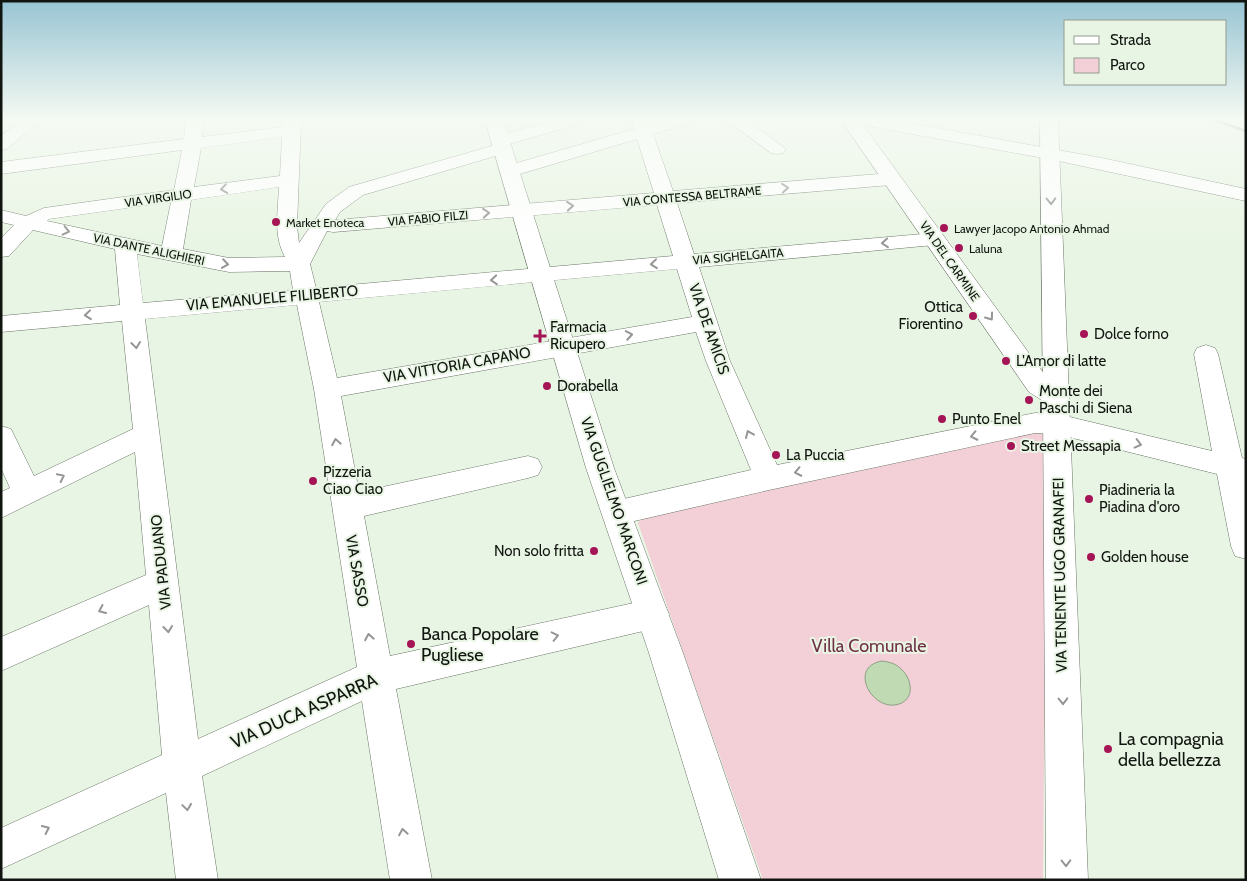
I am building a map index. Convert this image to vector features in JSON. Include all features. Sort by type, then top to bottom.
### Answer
[{"type":"street","points":[[1,168],[58,161]]},
{"type":"street","points":[[171,254],[189,161]]},
{"type":"street","name":"VIA SASSO","points":[[290,161],[289,245],[299,264],[327,389],[411,880]]},
{"type":"street","points":[[299,264],[314,235],[356,191],[451,161]]},
{"type":"street","name":"VIA GUGLIELMO MARCONI","points":[[507,161],[600,468],[652,614],[740,880]]},
{"type":"street","name":"VIA DE AMICIS","points":[[654,161],[718,360],[769,478]]},
{"type":"street","name":"VIA DEL CARMINE","points":[[879,161],[1056,411]]},
{"type":"street","name":"VIA TENENTE UGO GRANAFEI","points":[[1050,161],[1067,880]]},
{"type":"street","points":[[1091,161],[1246,196]]},
{"type":"street","name":"VIA CONTESSA BELTRAME","points":[[522,210],[891,179]]},
{"type":"street","name":"VIA VIRGILIO","points":[[29,222],[44,214],[290,180]]},
{"type":"street","name":"VIA FABIO FILZI","points":[[333,217],[522,210]]},
{"type":"street","name":"VIA DANTE ALIGHIERI","points":[[1,216],[125,245],[229,265],[299,264]]},
{"type":"street","points":[[1,251],[29,222]]},
{"type":"street","name":"VIA SIGHELGAITA","points":[[543,276],[934,239]]},
{"type":"street","name":"VIA PADUANO","points":[[125,245],[182,766],[198,880]]},
{"type":"street","name":"VIA EMANUELE FILIBERTO","points":[[1,324],[132,310],[543,276]]},
{"type":"street","name":"VIA VITTORIA CAPANO","points":[[327,389],[706,322]]},
{"type":"street","points":[[1206,354],[1237,468],[1246,546]]},
{"type":"street","points":[[617,512],[769,478],[1036,423],[1056,411],[1237,468]]},
{"type":"street","points":[[1,506],[147,434]]},
{"type":"street","points":[[1,436],[27,493]]},
{"type":"street","points":[[347,507],[528,467]]},
{"type":"street","points":[[1,654],[163,583]]},
{"type":"street","name":"VIA DUCA ASPARRA","points":[[1,849],[375,676],[652,614]]},
{"type":"green space","name":"Villa Comunale","points":[[1040,431],[1046,436],[1047,441],[1043,880],[763,880],[638,523],[644,514]]},
{"type":"shaded area","points":[[882,661],[898,666],[910,683],[908,698],[899,704],[889,705],[880,702],[868,688],[865,680],[866,672],[872,665]]},
{"type":"place","name":"Market Enoteca","points":[[276,222]]},
{"type":"place","name":"Lawyer Jacopo Antonio Ahmad","points":[[944,228]]},
{"type":"place","name":"Laluna","points":[[959,248]]},
{"type":"place","name":"Ottica Fiorentino","points":[[973,316]]},
{"type":"place","name":"Dolce forno","points":[[1084,334]]},
{"type":"place","name":"Farmacia Ricupero","points":[[540,336]]},
{"type":"place","name":"L'Amor di latte","points":[[1006,361]]},
{"type":"place","name":"Dorabella","points":[[547,386]]},
{"type":"place","name":"Monte dei Paschi di Siena","points":[[1029,400]]},
{"type":"place","name":"Punto Enel","points":[[942,419]]},
{"type":"place","name":"Street Messapia","points":[[1011,446]]},
{"type":"place","name":"La Puccia","points":[[776,455]]},
{"type":"place","name":"Pizzeria Ciao Ciao","points":[[313,481]]},
{"type":"place","name":"Piadineria la Piadina d'oro","points":[[1089,499]]},
{"type":"place","name":"Non solo fritta","points":[[594,551]]},
{"type":"place","name":"Golden house","points":[[1091,557]]},
{"type":"place","name":"Banca Popolare Pugliese","points":[[411,644]]},
{"type":"place","name":"La compagnia della bellezza","points":[[1108,749]]}]
